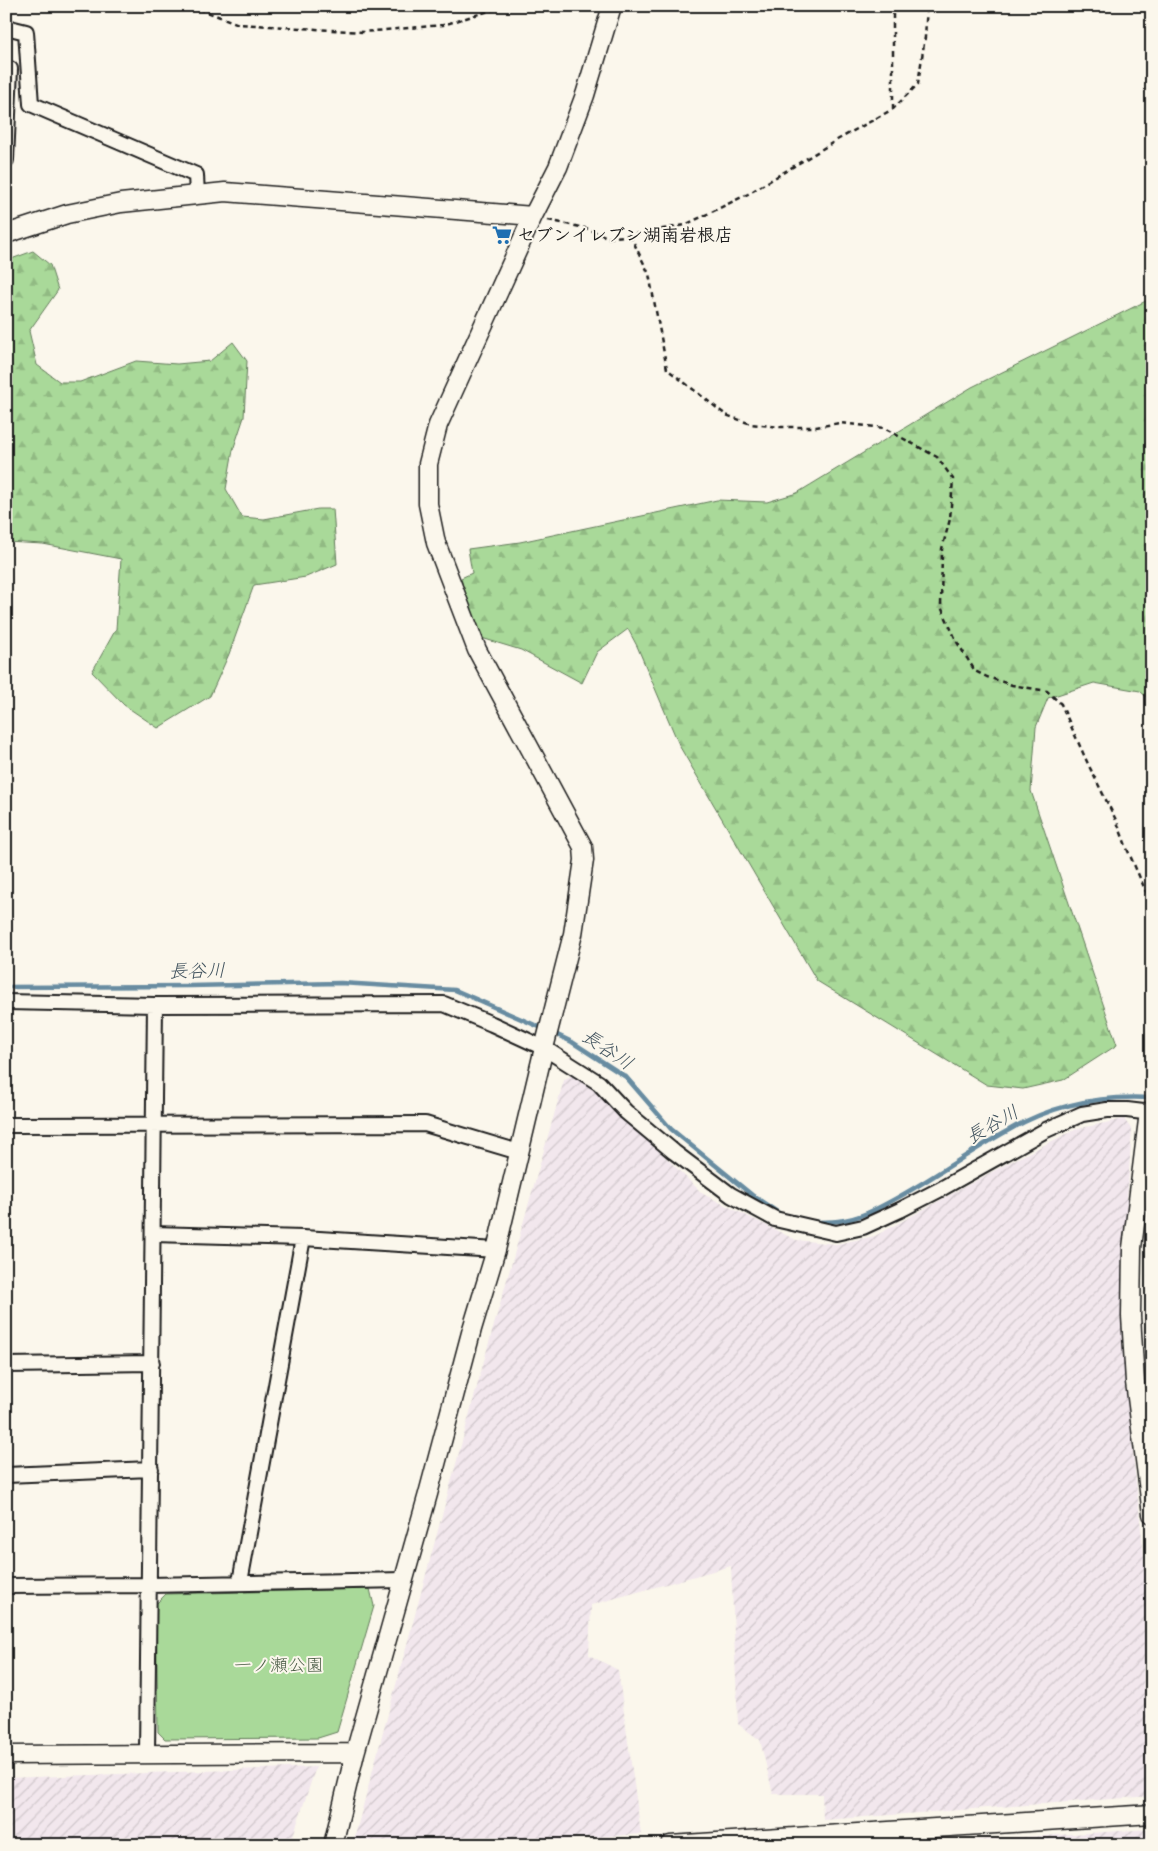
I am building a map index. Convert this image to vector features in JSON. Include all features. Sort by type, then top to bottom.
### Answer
[{"type":"street","points":[[333,1845],[355,1753],[472,1330],[496,1250],[573,934],[584,860],[583,847],[477,650],[436,543],[428,496],[428,464],[438,424],[532,216],[561,158],[585,95],[612,6]]},
{"type":"street","points":[[6,28],[26,32],[31,104],[196,175],[197,195]]},
{"type":"street","points":[[6,68],[10,69],[6,160]]},
{"type":"street","points":[[6,234],[67,214],[121,203],[225,192],[532,216]]},
{"type":"street","points":[[6,1002],[155,1005],[444,1004],[544,1048],[599,1083],[626,1112],[731,1195],[775,1219],[836,1233],[863,1227],[900,1210],[1046,1130],[1082,1114],[1108,1110],[1150,1113],[1132,1248],[1131,1316],[1135,1382],[1152,1514]]},
{"type":"street","points":[[148,1753],[155,1005]]},
{"type":"street","points":[[6,1125],[425,1124],[519,1152]]},
{"type":"street","points":[[153,1234],[303,1238],[496,1250]]},
{"type":"street","points":[[240,1582],[303,1238]]},
{"type":"street","points":[[6,1365],[152,1363]]},
{"type":"street","points":[[6,1475],[151,1470]]},
{"type":"street","points":[[6,1586],[404,1580]]},
{"type":"street","points":[[6,1755],[355,1753]]},
{"type":"street","points":[[670,1845],[1152,1814]]},
{"type":"path","points":[[191,6],[239,24],[363,32],[443,25],[505,6]]},
{"type":"path","points":[[893,6],[893,109]]},
{"type":"path","points":[[532,216],[589,229],[609,238],[630,236],[685,225],[748,194],[837,140],[893,109],[918,84],[926,38],[927,6]]},
{"type":"path","points":[[630,236],[649,274],[667,369],[726,415],[751,424],[780,427],[816,427],[840,423],[884,428],[937,457],[953,479],[950,520],[942,549],[941,607],[957,642],[975,671],[1012,685],[1047,691],[1061,704],[1117,822],[1152,905]]},
{"type":"shaded area","points":[[573,1074],[593,1086],[703,1194],[796,1240],[836,1244],[875,1236],[1010,1162],[1076,1129],[1124,1119],[1132,1130],[1123,1256],[1126,1386],[1152,1633],[1152,1796],[823,1820],[822,1794],[773,1794],[760,1740],[738,1724],[731,1566],[591,1605],[589,1655],[618,1670],[641,1834],[484,1845],[354,1845],[488,1346],[564,1080]]},
{"type":"shaded area","points":[[1152,1225],[1152,1318],[1148,1276]]},
{"type":"shaded area","points":[[316,1767],[290,1845],[6,1845],[6,1778]]},
{"type":"shaded area","points":[[1152,1829],[1152,1845],[902,1845]]},
{"type":"green space","points":[[33,251],[50,265],[58,290],[29,331],[37,365],[60,382],[80,382],[136,361],[177,364],[210,361],[233,342],[247,361],[244,417],[233,450],[226,489],[242,517],[264,519],[318,509],[333,509],[337,564],[306,577],[254,585],[229,654],[210,696],[158,728],[124,705],[92,672],[116,629],[121,559],[43,544],[6,542],[6,261]]},
{"type":"green space","points":[[1152,298],[1152,702],[1140,691],[1094,683],[1048,698],[1036,727],[1031,791],[1117,1045],[1063,1080],[1023,1089],[987,1085],[817,981],[680,747],[628,629],[597,652],[582,683],[521,650],[475,636],[461,578],[472,573],[468,549],[520,542],[717,500],[767,502],[797,493],[972,387]]},
{"type":"green space","name":"一ノ瀬公園","points":[[370,1589],[374,1606],[337,1732],[318,1738],[165,1739],[158,1732],[156,1604],[166,1594]]},
{"type":"waterway","name":"長谷川","points":[[6,987],[341,983],[455,990],[544,1029]]},
{"type":"waterway","name":"長谷川","points":[[551,1032],[572,1042],[626,1077],[671,1129],[752,1195],[782,1215]]},
{"type":"waterway","name":"長谷川","points":[[811,1222],[845,1220],[874,1210],[909,1191],[995,1138],[1043,1114],[1078,1103],[1096,1100],[1133,1097],[1152,1098]]},
{"type":"place","name":"セブンイレブン湖南岩根店","points":[[502,235]]}]
